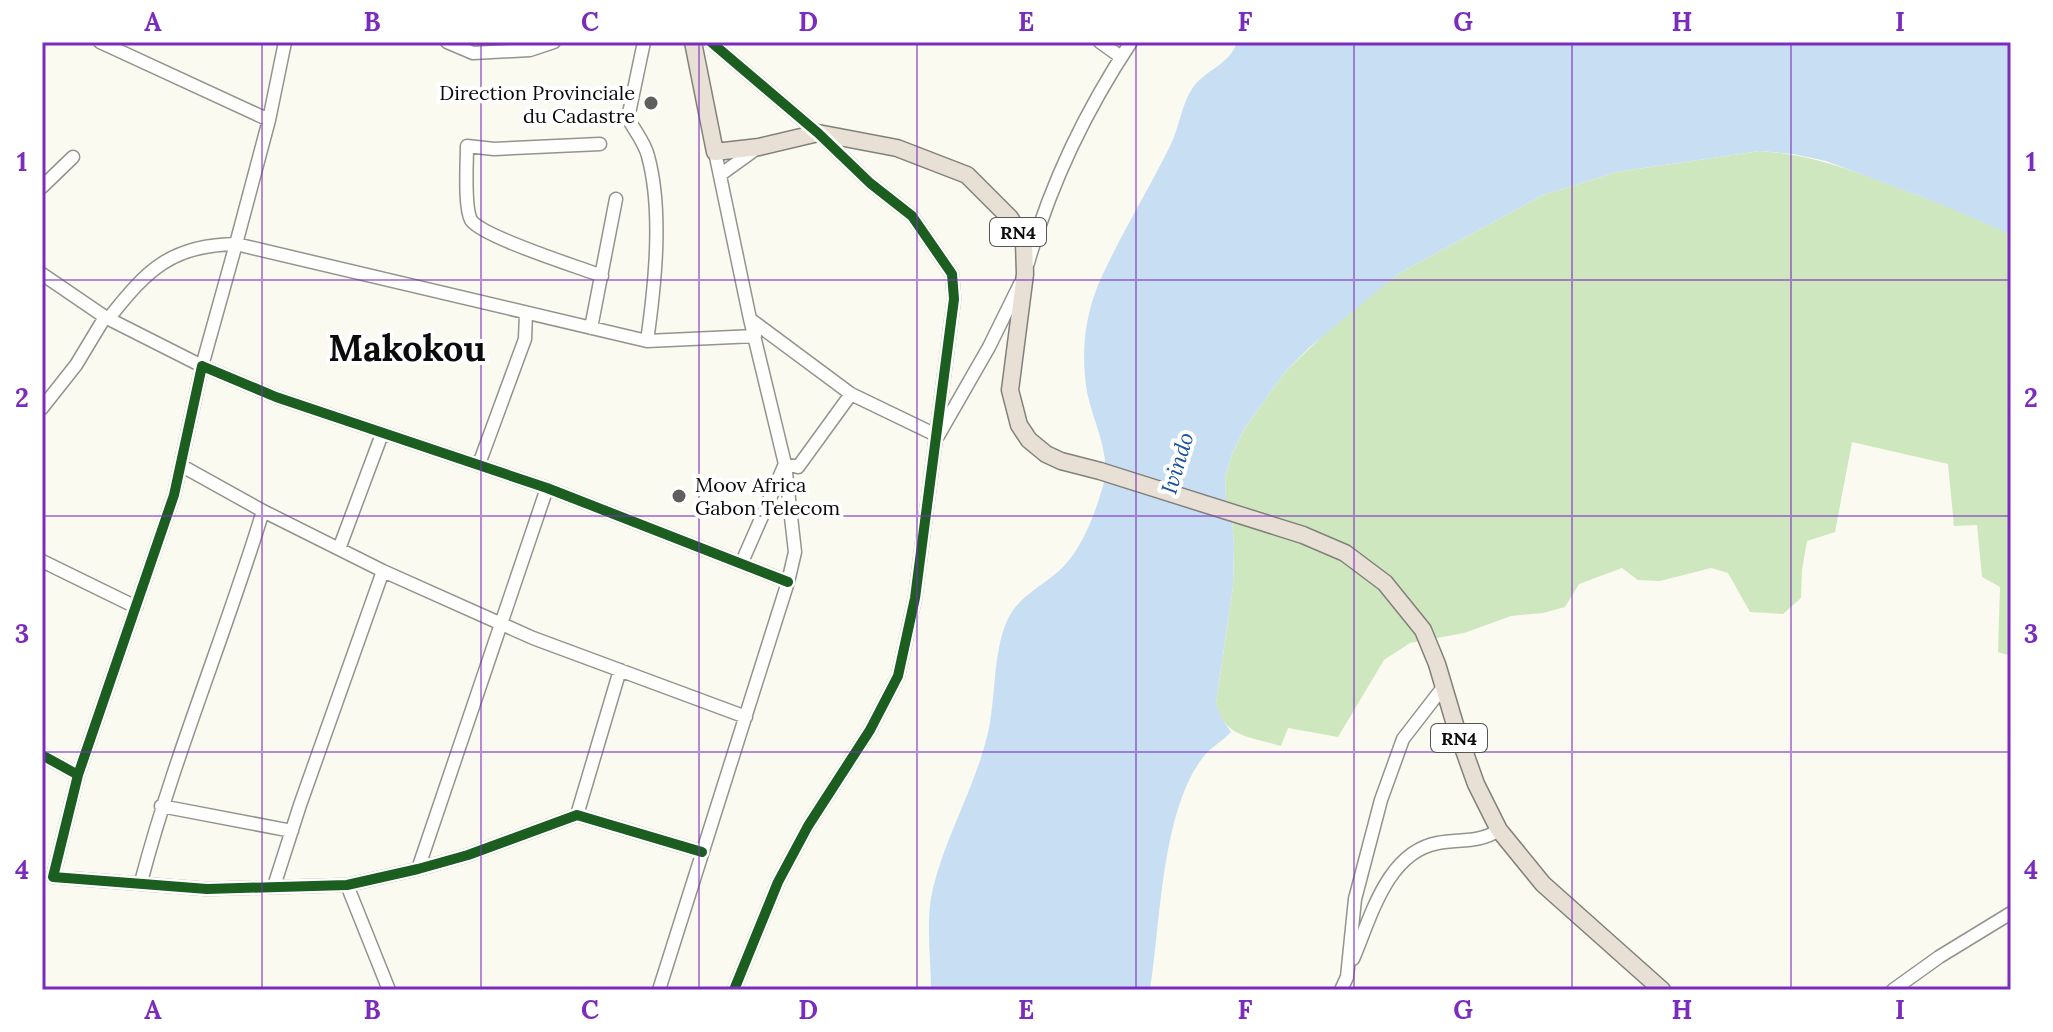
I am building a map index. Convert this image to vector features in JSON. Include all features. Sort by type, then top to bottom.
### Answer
[{"type":"highway","points":[[693,42],[715,152]]},
{"type":"highway","name":"RN4","points":[[715,152],[759,147],[818,133],[897,148],[967,175],[1010,218],[1024,241],[1025,274],[1010,390],[1019,425],[1029,440],[1061,461],[1246,515],[1345,553],[1385,583],[1423,630],[1471,771],[1499,830],[1543,884],[1662,990]]},
{"type":"street","points":[[100,42],[116,46],[269,120]]},
{"type":"street","points":[[285,42],[269,120],[202,366],[182,466],[78,775],[48,877],[207,889],[347,885],[468,855],[577,815],[702,852]]},
{"type":"street","points":[[447,42],[473,53],[530,50],[554,42]]},
{"type":"street","points":[[644,42],[628,118],[648,155],[655,207],[655,284],[647,341]]},
{"type":"street","points":[[711,42],[818,133],[870,183],[912,216],[952,274],[954,299],[915,598],[898,676],[870,730],[808,826],[778,882],[734,990]]},
{"type":"street","points":[[1100,42],[1121,57]]},
{"type":"street","points":[[938,436],[989,347],[1025,274],[1052,189],[1098,95],[1131,42]]},
{"type":"street","points":[[600,144],[494,149],[467,146],[466,181],[470,218],[476,224],[494,235],[602,276]]},
{"type":"street","points":[[720,175],[759,147]]},
{"type":"street","points":[[659,990],[795,552],[785,464],[750,319],[715,152]]},
{"type":"street","points":[[42,187],[73,157]]},
{"type":"street","points":[[591,328],[616,199]]},
{"type":"street","points":[[42,408],[107,318],[153,269],[179,253],[215,244],[236,244],[647,341],[755,336]]},
{"type":"street","points":[[42,274],[107,318],[202,366],[276,397],[547,488],[788,582]]},
{"type":"street","points":[[479,464],[525,339],[526,313]]},
{"type":"street","points":[[750,319],[851,394],[938,436]]},
{"type":"street","points":[[785,464],[798,467],[851,394]]},
{"type":"street","points":[[339,549],[382,434]]},
{"type":"street","points":[[742,562],[785,464]]},
{"type":"street","points":[[182,466],[383,571],[501,624],[746,717]]},
{"type":"street","points":[[418,869],[547,488]]},
{"type":"street","points":[[141,882],[161,806],[237,596],[263,511]]},
{"type":"street","points":[[42,561],[136,607]]},
{"type":"street","points":[[274,886],[383,571]]},
{"type":"street","points":[[577,815],[620,670]]},
{"type":"street","points":[[1347,977],[1355,899],[1381,800],[1403,739],[1444,686]]},
{"type":"street","points":[[42,755],[78,775]]},
{"type":"street","points":[[161,806],[292,831]]},
{"type":"street","points":[[1341,990],[1385,885],[1405,857],[1438,843],[1474,841],[1499,830]]},
{"type":"street","points":[[347,885],[389,990]]},
{"type":"street","points":[[1893,990],[1939,957],[2011,913]]},
{"type":"green space","points":[[1760,151],[1820,161],[1857,173],[1964,213],[2011,235],[2011,656],[1998,652],[2000,587],[1982,577],[1977,525],[1954,526],[1948,464],[1852,442],[1835,532],[1807,541],[1801,598],[1783,614],[1750,612],[1728,573],[1711,568],[1660,581],[1638,580],[1622,568],[1579,584],[1565,607],[1511,616],[1464,633],[1410,643],[1384,660],[1338,737],[1288,728],[1281,746],[1240,734],[1225,723],[1216,703],[1233,587],[1234,545],[1225,477],[1245,428],[1284,373],[1334,325],[1398,274],[1543,195],[1617,172]]},
{"type":"water","name":"Ivindo","points":[[1237,42],[2011,42],[2011,235],[1943,205],[1826,161],[1760,151],[1617,172],[1543,195],[1398,274],[1310,347],[1284,373],[1245,428],[1232,454],[1225,477],[1234,545],[1233,587],[1216,703],[1231,732],[1204,756],[1179,806],[1165,868],[1150,990],[931,990],[929,926],[933,888],[984,749],[1005,627],[1021,601],[1063,567],[1077,550],[1103,486],[1105,462],[1087,392],[1084,365],[1085,338],[1093,298],[1170,146],[1188,96],[1197,82],[1229,56]]},
{"type":"cycle path","points":[[711,42],[818,133],[870,183],[912,216],[952,274],[954,299],[915,598],[898,676],[870,730],[808,826],[778,882],[734,990]]},
{"type":"cycle path","points":[[78,775],[174,495],[202,366],[276,397],[547,488],[788,582]]},
{"type":"cycle path","points":[[42,755],[78,775],[53,877],[207,889],[347,885],[468,855],[577,815],[702,852]]},
{"type":"place","name":"Direction Provinciale du Cadastre","points":[[651,103]]},
{"type":"place","name":"Moov Africa Gabon Telecom","points":[[679,496]]},
{"type":"district","name":"Makokou","points":[[407,348]]}]
